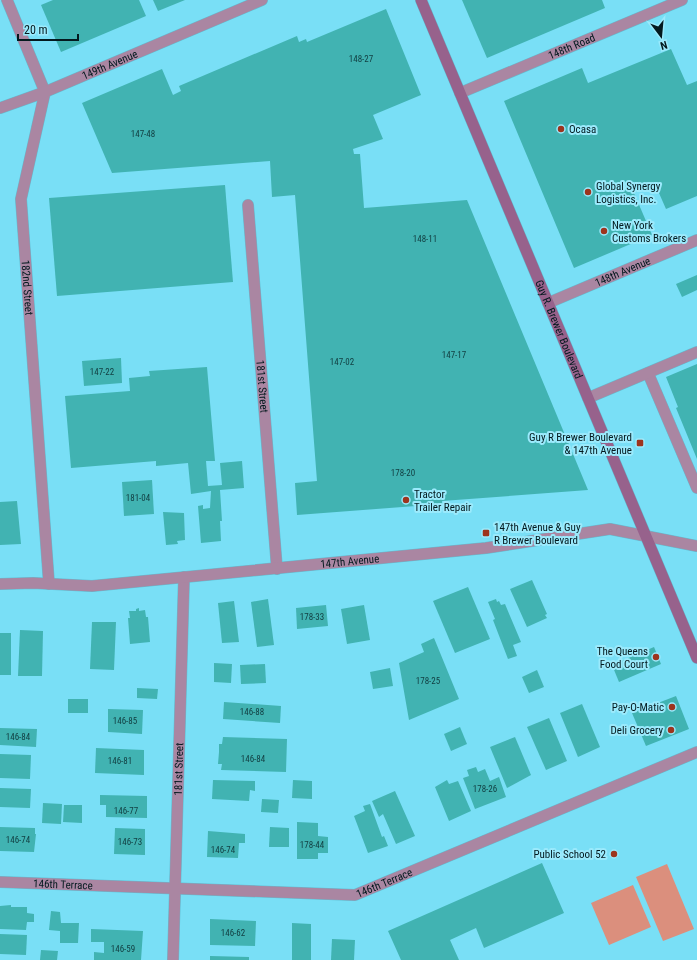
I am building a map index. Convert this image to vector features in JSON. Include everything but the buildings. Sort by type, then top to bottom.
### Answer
[{"type":"main road","name":"Guy R. Brewer Boulevard","points":[[422,0],[697,658]]},
{"type":"street","points":[[8,0],[45,92]]},
{"type":"street","name":"149th Avenue","points":[[0,108],[45,92],[262,0]]},
{"type":"street","name":"148th Road","points":[[460,93],[682,0]]},
{"type":"street","name":"182nd Street","points":[[45,92],[21,199],[49,584]]},
{"type":"street","name":"181st Street","points":[[248,205],[277,569]]},
{"type":"street","name":"148th Avenue","points":[[548,303],[697,240]]},
{"type":"street","points":[[588,398],[697,352]]},
{"type":"street","points":[[648,373],[697,488]]},
{"type":"street","name":"147th Avenue","points":[[0,584],[92,586],[486,548],[610,529],[697,546]]},
{"type":"street","name":"181st Street","points":[[173,960],[184,577]]},
{"type":"street","name":"146th Terrace","points":[[0,882],[355,895],[697,752]]},
{"type":"shaded area","points":[[667,864],[694,929],[663,941],[636,877]]},
{"type":"shaded area","points":[[633,885],[651,927],[609,945],[591,903]]},
{"type":"place","name":"Ocasa","points":[[561,129]]},
{"type":"place","name":"Global Synergy Logistics, Inc.","points":[[588,192]]},
{"type":"place","name":"New York Customs Brokers","points":[[604,231]]},
{"type":"place","name":"Guy R Brewer Boulevard & 147th Avenue","points":[[640,443]]},
{"type":"place","name":"Tractor Trailer Repair","points":[[406,500]]},
{"type":"place","name":"147th Avenue & Guy R Brewer Boulevard","points":[[486,533]]},
{"type":"place","name":"The Queens Food Court","points":[[656,657]]},
{"type":"place","name":"Pay-O-Matic","points":[[672,707]]},
{"type":"place","name":"Deli Grocery","points":[[671,730]]},
{"type":"place","name":"Public School 52","points":[[614,854]]}]
